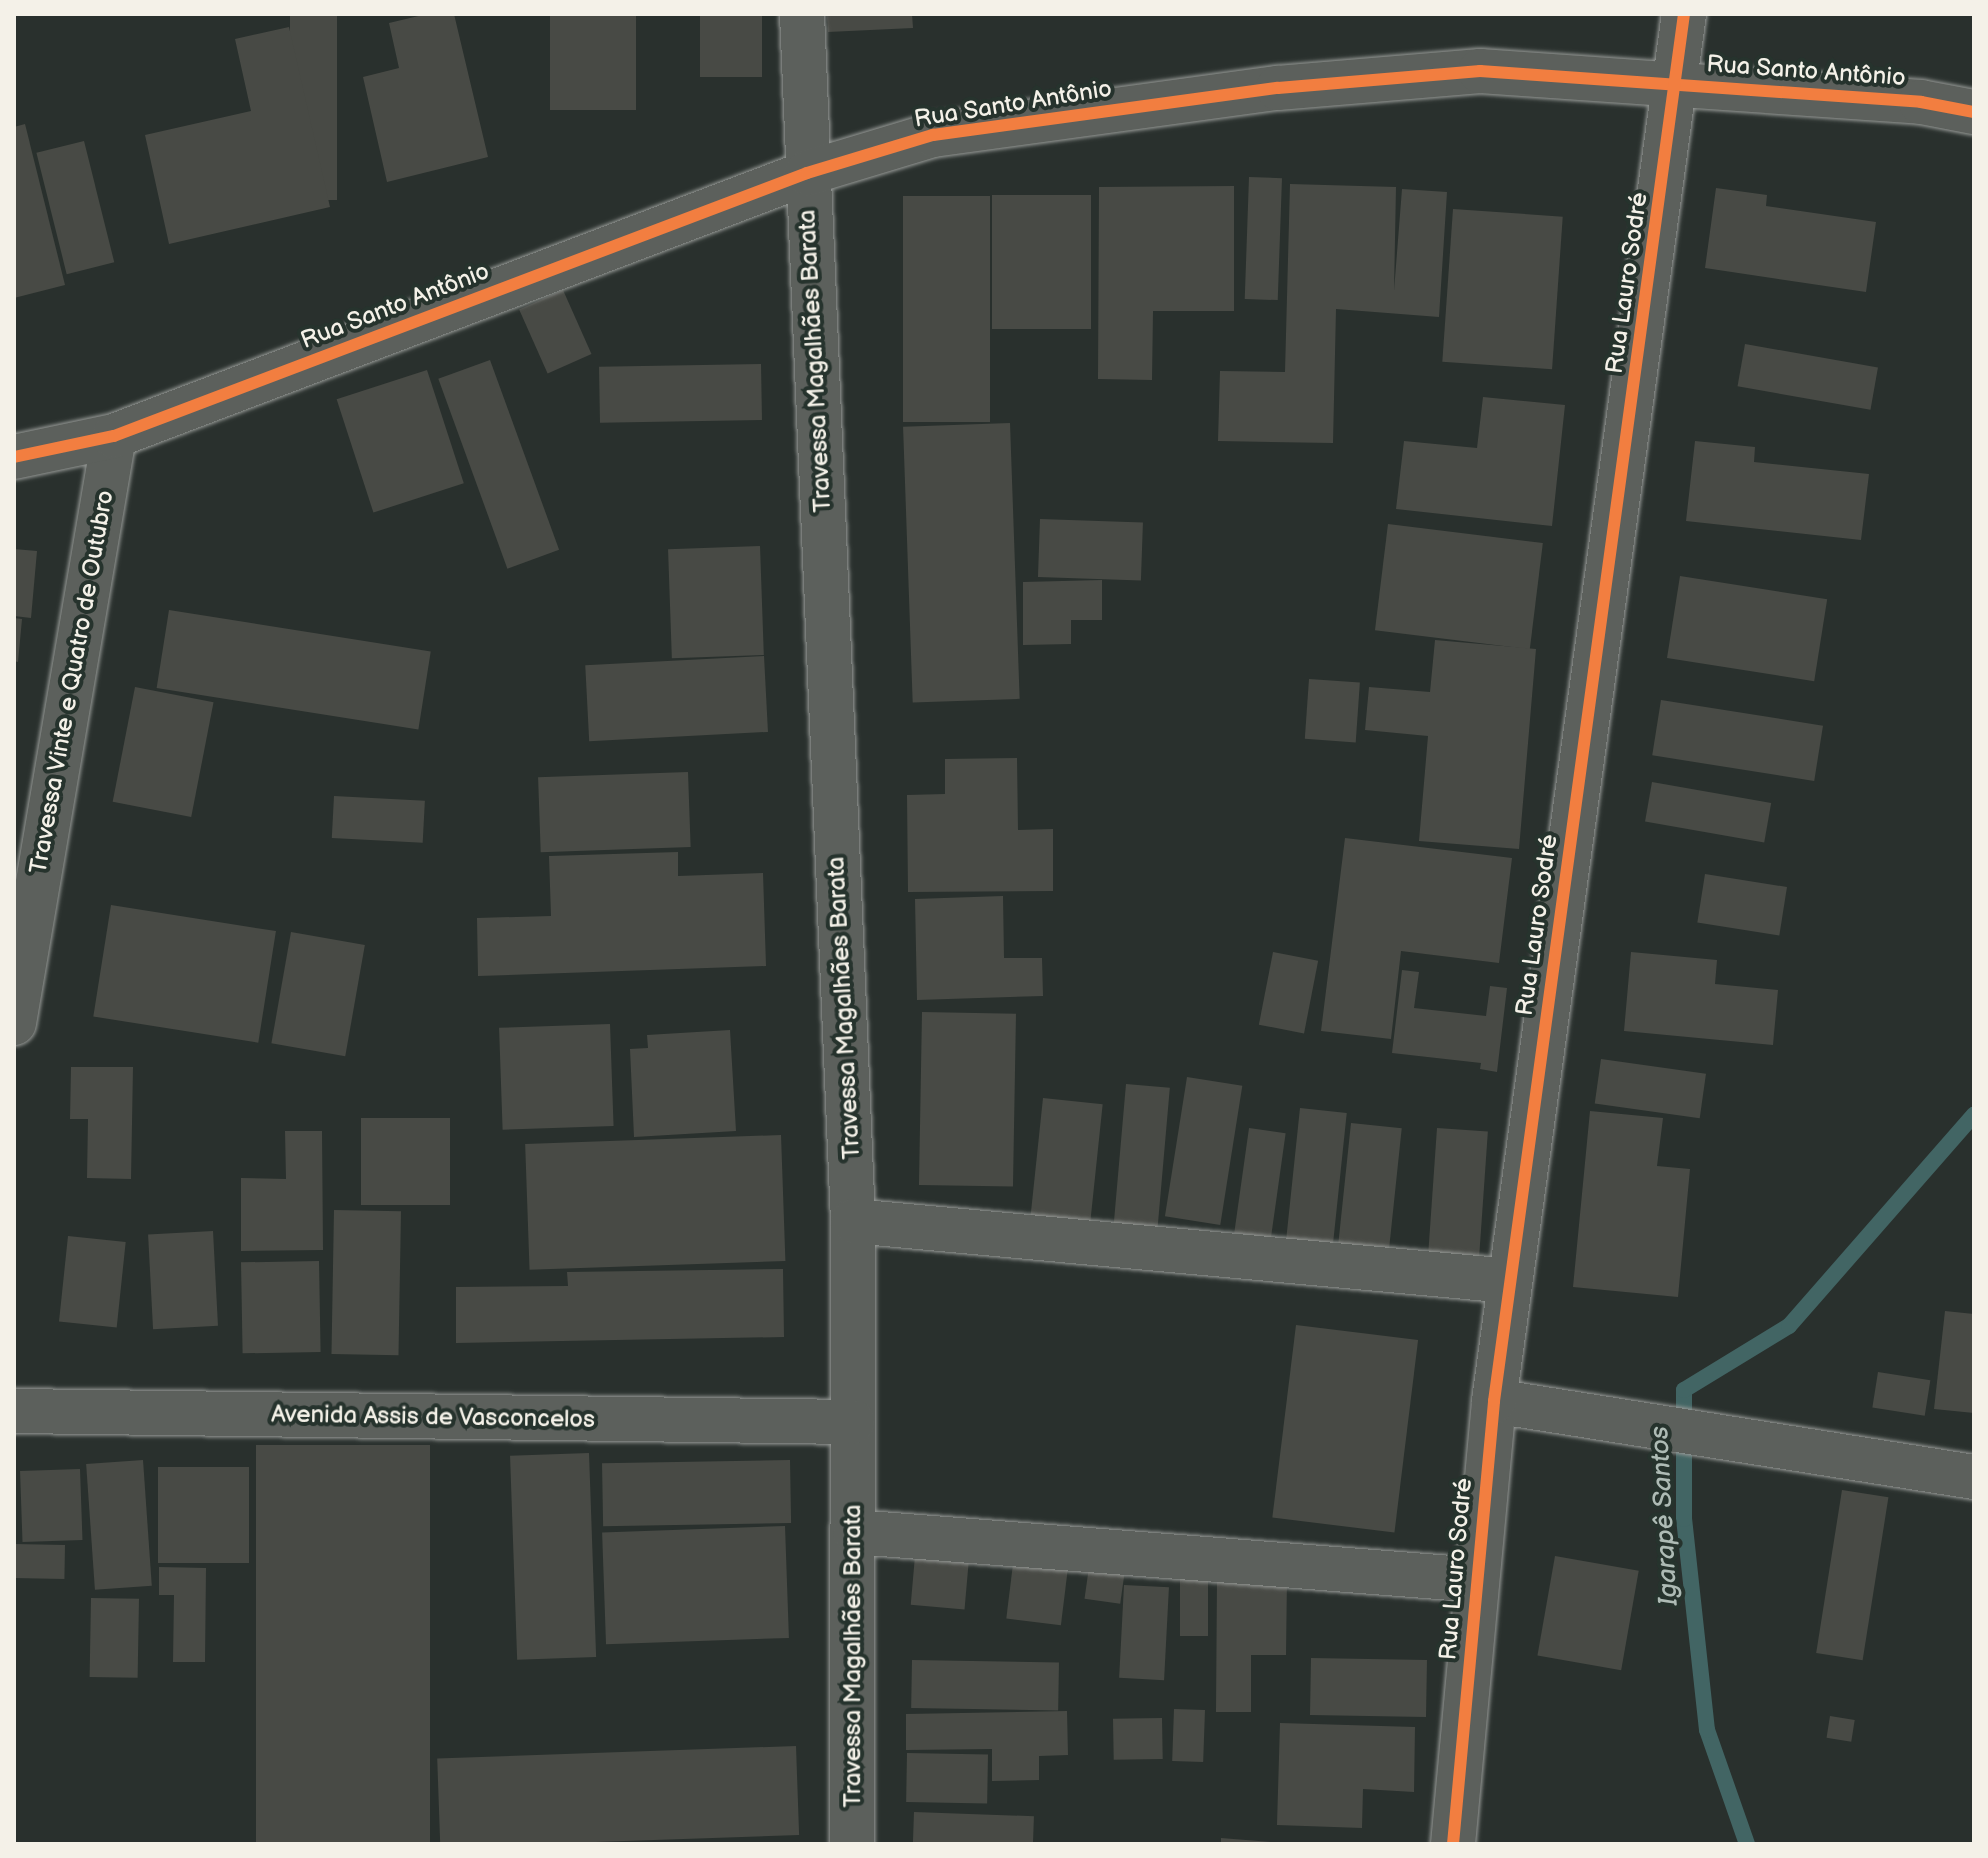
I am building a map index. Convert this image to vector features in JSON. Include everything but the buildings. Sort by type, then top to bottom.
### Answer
[{"type":"street","name":"Travessa Magalhães Barata","points":[[802,14],[853,1221],[855,1532],[852,1844]]},
{"type":"street","name":"Rua Lauro Sodré","points":[[1453,1844],[1494,1401],[1677,84],[1684,14]]},
{"type":"street","name":"Rua Santo Antônio","points":[[14,457],[114,436],[807,173],[933,135],[1278,88],[1480,71],[1921,102],[1974,112]]},
{"type":"street","name":"Travessa Vinte e Quatro de Outubro","points":[[14,1023],[114,436]]},
{"type":"street","points":[[853,1221],[1510,1281]]},
{"type":"street","points":[[1494,1401],[1732,1435],[1974,1477]]},
{"type":"street","name":"Avenida Assis de Vasconcelos","points":[[14,1411],[853,1422]]},
{"type":"street","points":[[855,1532],[1477,1580]]},
{"type":"waterway","name":"Igarapê Santos","points":[[1747,1844],[1707,1730],[1684,1519],[1684,1390],[1789,1326],[1974,1115]]},
{"type":"cycle path","points":[[1453,1844],[1494,1401],[1684,14]]},
{"type":"cycle path","points":[[14,457],[114,436],[807,173],[933,135],[1278,88],[1480,71],[1921,102],[1974,112]]}]
